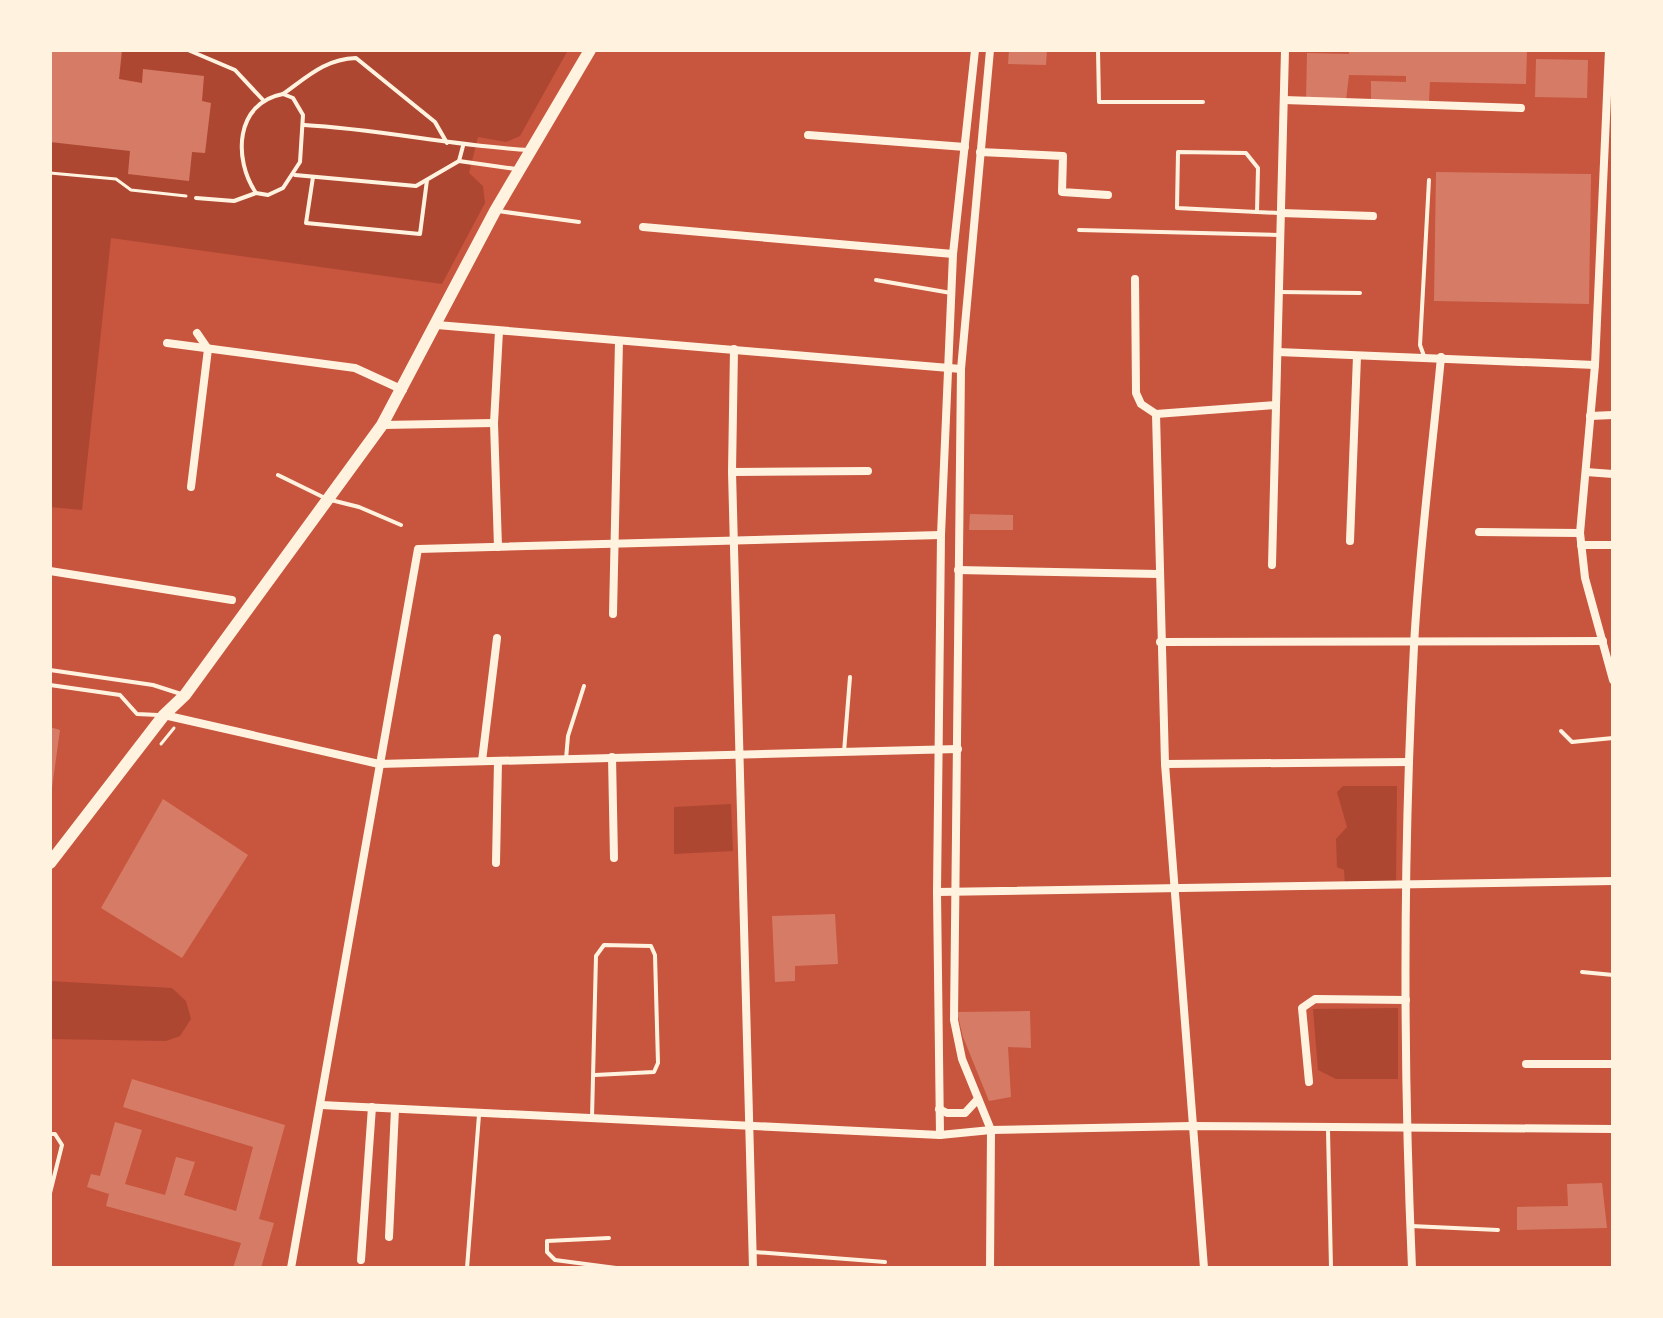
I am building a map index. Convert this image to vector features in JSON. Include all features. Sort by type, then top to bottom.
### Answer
[{"type":"main road","points":[[50,863],[164,715],[185,695],[382,425],[495,211],[590,50]]},
{"type":"street","points":[[940,1135],[937,892],[941,535],[953,254],[975,50]]},
{"type":"street","points":[[990,50],[961,369],[954,1020],[962,1059],[991,1130],[990,1268]]},
{"type":"street","points":[[1272,565],[1285,50]]},
{"type":"street","points":[[1609,50],[1611,90],[1595,365],[1580,533],[1585,578],[1613,680]]},
{"type":"street","points":[[1284,100],[1521,108]]},
{"type":"street","points":[[808,135],[965,147]]},
{"type":"street","points":[[980,152],[1063,156],[1062,192],[1108,195]]},
{"type":"street","points":[[1281,213],[1373,216]]},
{"type":"street","points":[[643,227],[953,254]]},
{"type":"street","points":[[1135,279],[1136,393],[1141,404],[1156,414],[1276,405]]},
{"type":"street","points":[[437,325],[961,369]]},
{"type":"street","points":[[498,547],[494,423],[499,331]]},
{"type":"street","points":[[191,487],[208,349],[197,333]]},
{"type":"street","points":[[613,614],[619,341]]},
{"type":"street","points":[[167,343],[367,370],[403,390]]},
{"type":"street","points":[[734,349],[732,472],[753,1268]]},
{"type":"street","points":[[1278,352],[1595,365]]},
{"type":"street","points":[[1350,541],[1357,356]]},
{"type":"street","points":[[1412,1268],[1406,1129],[1409,762],[1414,642],[1441,357]]},
{"type":"street","points":[[1156,414],[1165,764],[1172,888],[1204,1268]]},
{"type":"street","points":[[1590,416],[1613,415]]},
{"type":"street","points":[[382,425],[494,423]]},
{"type":"street","points":[[732,472],[868,471]]},
{"type":"street","points":[[1586,472],[1613,474]]},
{"type":"street","points":[[1479,532],[1580,533]]},
{"type":"street","points":[[291,1268],[418,549],[941,535]]},
{"type":"street","points":[[1581,545],[1613,545]]},
{"type":"street","points":[[958,570],[1158,574]]},
{"type":"street","points":[[50,571],[232,600]]},
{"type":"street","points":[[482,761],[497,638]]},
{"type":"street","points":[[1160,642],[1603,641]]},
{"type":"street","points":[[164,715],[379,764],[958,749]]},
{"type":"street","points":[[612,757],[614,858]]},
{"type":"street","points":[[496,863],[498,761]]},
{"type":"street","points":[[1165,764],[1409,762]]},
{"type":"street","points":[[937,892],[1613,881]]},
{"type":"street","points":[[1309,1082],[1302,1008],[1307,1003],[1315,999],[1406,1000]]},
{"type":"street","points":[[1526,1064],[1613,1064]]},
{"type":"street","points":[[939,1109],[947,1113],[965,1113],[978,1099]]},
{"type":"street","points":[[321,1105],[940,1135],[991,1130],[1191,1126],[1328,1130],[1613,1129]]},
{"type":"street","points":[[361,1260],[372,1107]]},
{"type":"street","points":[[389,1237],[395,1109]]},
{"type":"lane","points":[[188,50],[235,70],[264,101]]},
{"type":"lane","points":[[1098,50],[1099,102],[1203,102]]},
{"type":"lane","points":[[256,193],[246,178],[240,148],[250,113],[264,101],[283,94],[328,63],[356,58],[435,122],[447,144]]},
{"type":"lane","points":[[196,198],[234,201],[256,193],[268,195],[295,175],[300,162],[303,115],[293,98],[283,94]]},
{"type":"lane","points":[[304,125],[363,128],[447,144],[531,151]]},
{"type":"lane","points":[[459,161],[463,146]]},
{"type":"lane","points":[[1257,212],[1258,168],[1246,153],[1178,152],[1177,208],[1257,212],[1281,213]]},
{"type":"lane","points":[[295,175],[416,186],[459,161],[521,169]]},
{"type":"lane","points":[[313,177],[306,223],[420,234],[427,180]]},
{"type":"lane","points":[[1424,356],[1420,345],[1429,180]]},
{"type":"lane","points":[[495,211],[579,222]]},
{"type":"lane","points":[[1079,230],[1281,235]]},
{"type":"lane","points":[[876,280],[951,293]]},
{"type":"lane","points":[[1279,292],[1360,293]]},
{"type":"lane","points":[[278,475],[327,499],[359,507],[401,525]]},
{"type":"lane","points":[[232,600],[247,610]]},
{"type":"lane","points":[[50,670],[153,685],[185,695]]},
{"type":"lane","points":[[844,752],[850,677]]},
{"type":"lane","points":[[50,685],[120,695],[137,714],[164,715]]},
{"type":"lane","points":[[566,759],[568,736],[584,686]]},
{"type":"lane","points":[[1561,731],[1572,742],[1613,738]]},
{"type":"lane","points":[[592,1118],[596,956],[604,945],[651,946],[655,955],[658,1063],[654,1072],[595,1075]]},
{"type":"lane","points":[[1582,972],[1613,975]]},
{"type":"lane","points":[[467,1268],[479,1113]]},
{"type":"lane","points":[[1328,1130],[1331,1268]]},
{"type":"lane","points":[[50,1134],[55,1134],[62,1145],[50,1193]]},
{"type":"lane","points":[[1411,1226],[1498,1230]]},
{"type":"lane","points":[[609,1238],[547,1241],[547,1252],[555,1260],[616,1268]]},
{"type":"lane","points":[[754,1252],[885,1262]]},
{"type":"path","points":[[50,173],[116,179],[131,190],[196,198]]},
{"type":"shaded area","points":[[50,50],[568,50],[520,136],[506,142],[478,137],[469,173],[483,186],[485,203],[442,284],[111,238],[82,510],[50,507]]},
{"type":"shaded area","points":[[1343,786],[1397,786],[1396,882],[1345,885],[1344,870],[1337,867],[1336,839],[1347,827],[1337,792]]},
{"type":"shaded area","points":[[731,804],[733,851],[674,854],[674,807]]},
{"type":"shaded area","points":[[50,981],[172,988],[186,1001],[191,1019],[180,1036],[166,1041],[50,1039]]},
{"type":"shaded area","points":[[1398,1008],[1398,1079],[1336,1079],[1318,1070],[1313,1009]]},
{"type":"building","points":[[50,50],[122,50],[119,79],[142,83],[143,69],[204,76],[202,101],[211,103],[205,153],[192,152],[189,181],[128,174],[130,151],[50,142]]},
{"type":"building","points":[[1009,50],[1047,50],[1046,65],[1008,64]]},
{"type":"building","points":[[1349,50],[1527,50],[1526,84],[1430,82],[1429,101],[1371,99],[1371,81],[1406,82],[1406,76],[1349,75],[1346,100],[1306,99],[1307,53],[1349,54]]},
{"type":"building","points":[[1536,59],[1588,60],[1587,98],[1535,97]]},
{"type":"building","points":[[1436,172],[1591,174],[1589,304],[1434,301]]},
{"type":"building","points":[[970,514],[1013,515],[1013,530],[969,530]]},
{"type":"building","points":[[50,727],[60,730],[52,788],[50,787]]},
{"type":"building","points":[[163,799],[248,855],[182,958],[101,908]]},
{"type":"building","points":[[835,914],[838,964],[795,966],[795,981],[775,982],[772,916]]},
{"type":"building","points":[[1030,1011],[1031,1048],[1008,1047],[1011,1097],[989,1101],[963,1037],[957,1012]]},
{"type":"building","points":[[132,1079],[285,1125],[259,1219],[274,1223],[261,1268],[233,1268],[241,1243],[106,1206],[109,1194],[87,1187],[91,1174],[100,1176],[115,1122],[142,1130],[125,1184],[165,1195],[176,1157],[195,1162],[184,1195],[236,1211],[253,1147],[123,1107]]},
{"type":"building","points":[[1602,1183],[1607,1228],[1517,1230],[1517,1207],[1568,1206],[1567,1184]]}]
